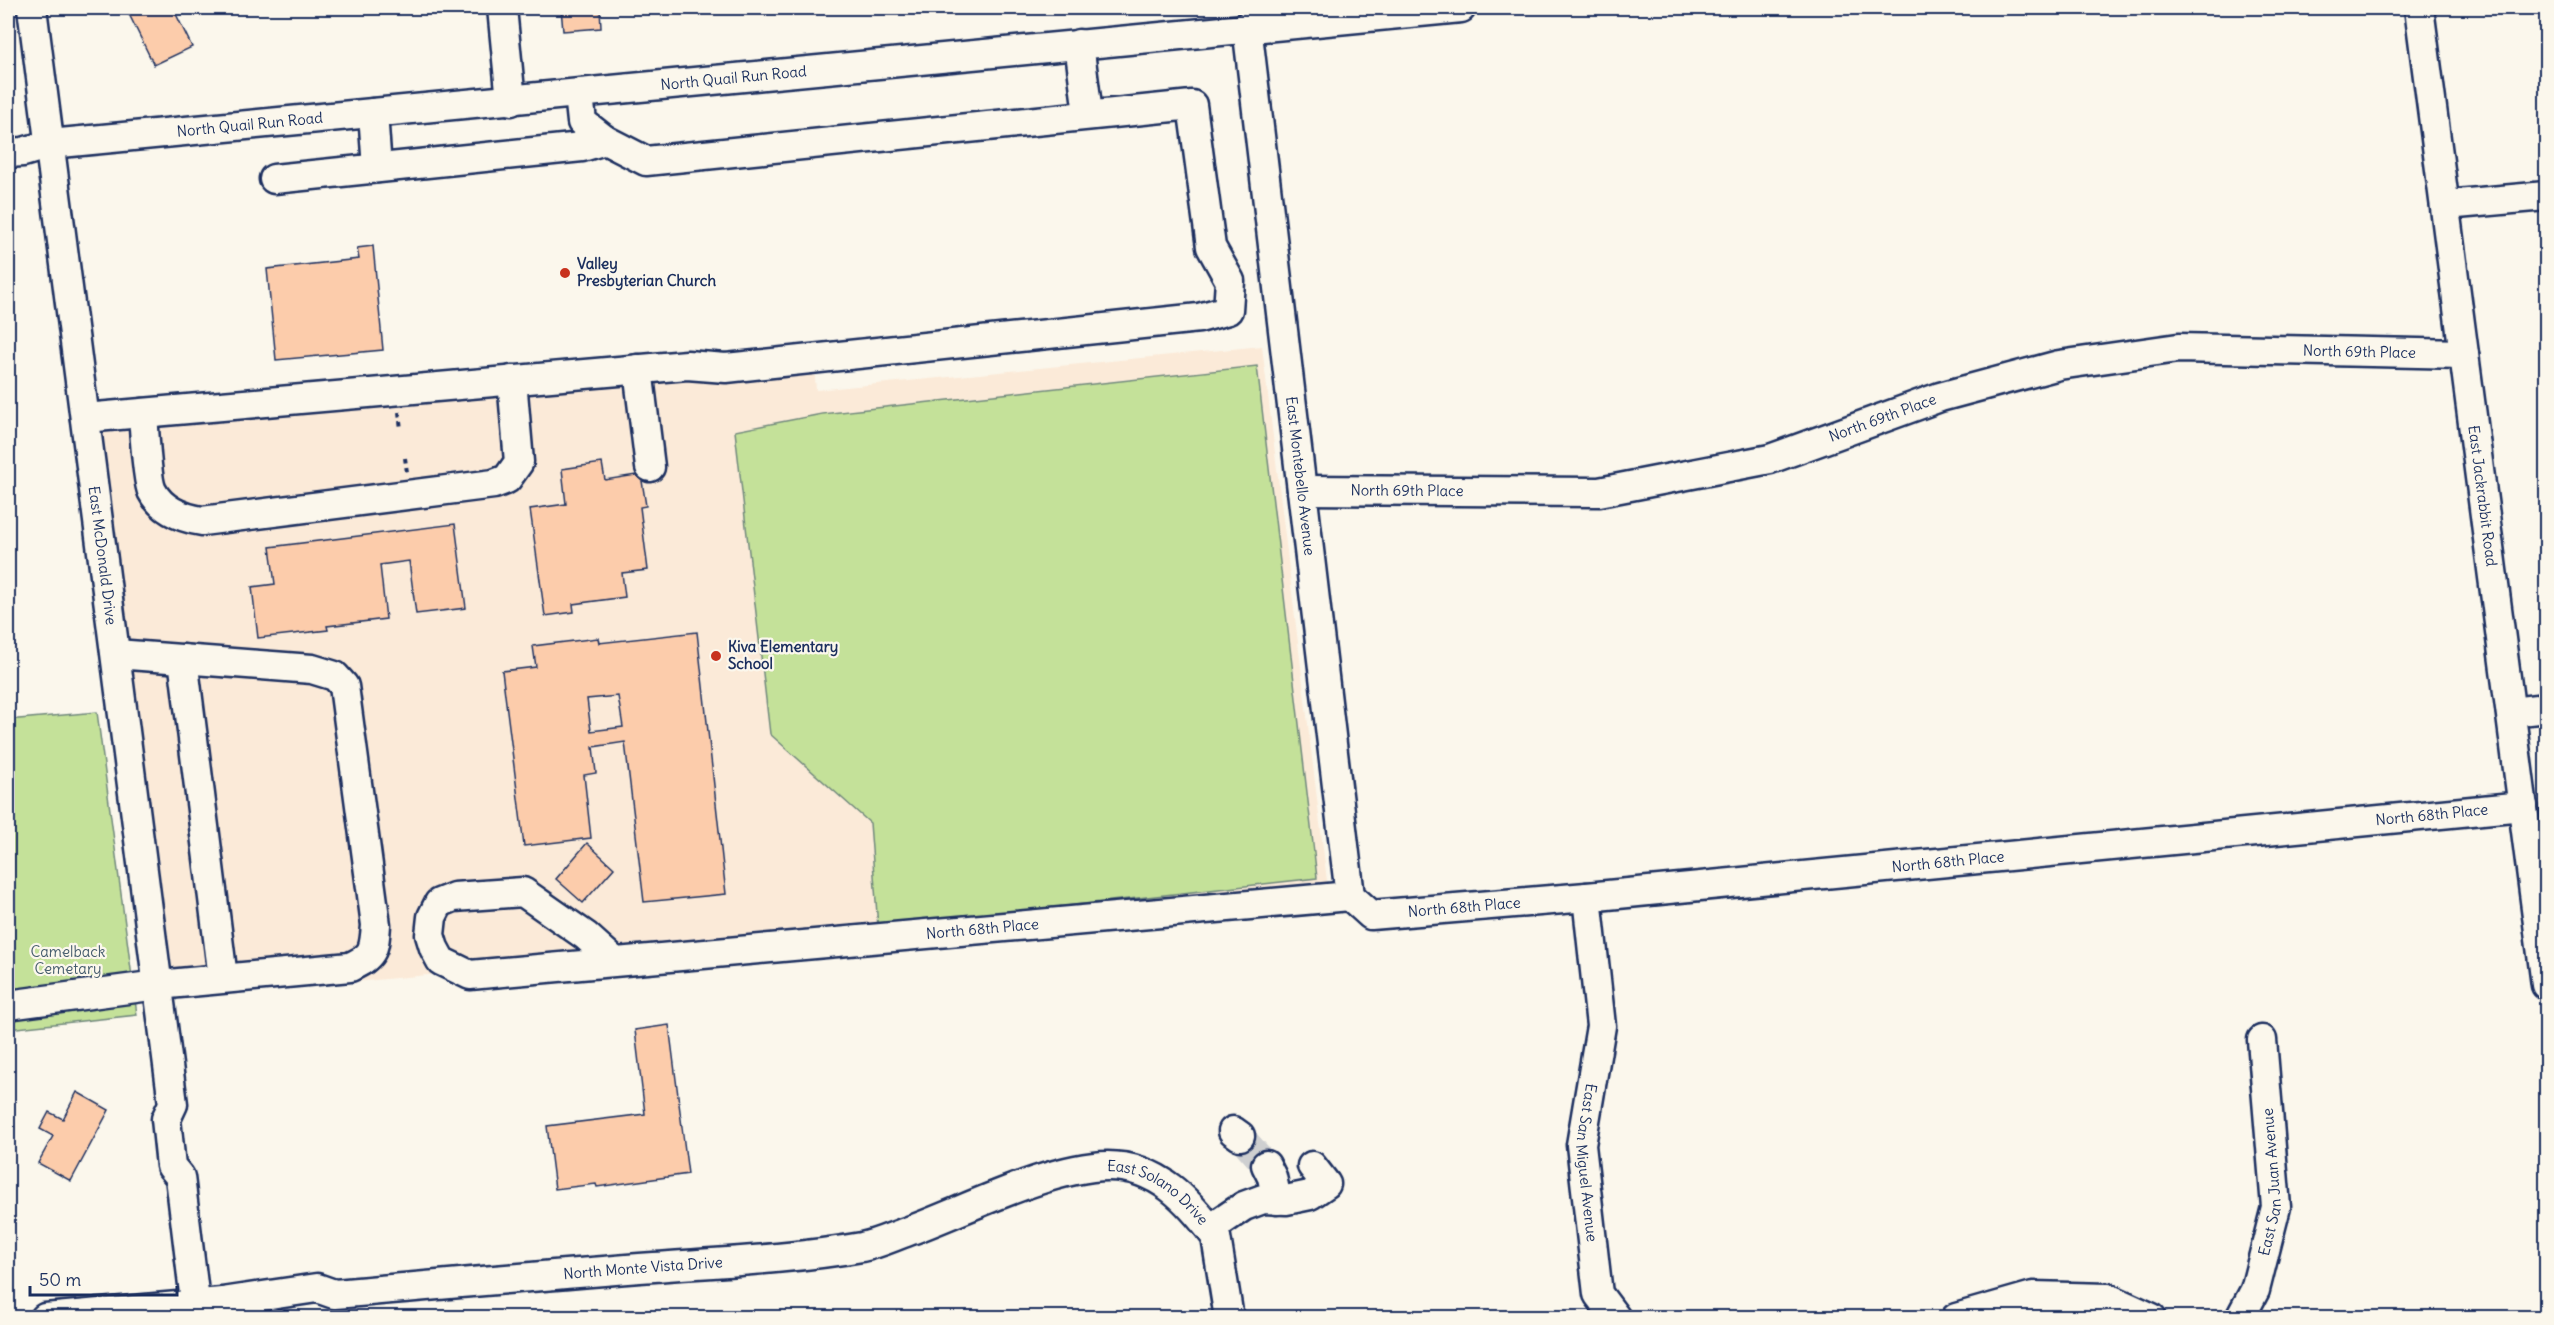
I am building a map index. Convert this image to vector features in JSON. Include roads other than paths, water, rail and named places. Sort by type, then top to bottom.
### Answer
[{"type":"street","name":"East McDonald Drive","points":[[32,8],[173,1104],[166,1119],[171,1166],[180,1177],[196,1311]]},
{"type":"street","points":[[502,8],[511,100]]},
{"type":"street","name":"North Quail Run Road","points":[[8,153],[26,152],[50,144],[579,94],[1247,26],[1461,8]]},
{"type":"street","name":"East Jackrabbit Road","points":[[2419,8],[2547,985]]},
{"type":"street","name":"East Montebello Avenue","points":[[1247,26],[1350,896]]},
{"type":"street","points":[[1079,44],[1088,114]]},
{"type":"street","points":[[85,418],[687,364],[726,368],[1199,318],[1228,310],[1230,281],[1210,247],[1192,105],[646,161],[605,140],[582,122],[579,94]]},
{"type":"street","points":[[373,113],[378,168]]},
{"type":"street","points":[[274,179],[582,147],[605,140]]},
{"type":"street","points":[[2446,205],[2547,196]]},
{"type":"street","name":"North 69th Place","points":[[1302,490],[1599,492],[1770,459],[1940,397],[2059,365],[2178,348],[2464,354]]},
{"type":"street","points":[[638,369],[650,467]]},
{"type":"street","points":[[143,413],[152,491],[165,506],[182,518],[202,521],[494,484],[507,478],[519,462],[512,380]]},
{"type":"street","points":[[8,1005],[158,985],[350,967],[367,959],[374,944],[376,925],[345,686],[334,675],[312,669],[116,654]]},
{"type":"street","points":[[183,659],[223,978]]},
{"type":"street","points":[[2511,712],[2547,708]]},
{"type":"street","name":"North 68th Place","points":[[615,962],[586,936],[523,892],[454,897],[439,903],[432,917],[430,934],[441,961],[470,975],[615,962],[1350,896],[1371,915],[1587,897],[2523,806]]},
{"type":"street","name":"East San Miguel Avenue","points":[[1587,897],[1601,1026],[1581,1145],[1598,1294],[1616,1317]]},
{"type":"street","name":"East San Juan Avenue","points":[[2240,1317],[2255,1290],[2276,1207],[2262,1040]]},
{"type":"street","points":[[1266,1165],[1272,1177],[1277,1200]]},
{"type":"street","name":"East Solano Drive","points":[[1079,1169],[1110,1166],[1133,1170],[1160,1179],[1188,1201],[1216,1237],[1229,1317]]},
{"type":"street","points":[[1210,1229],[1244,1206],[1263,1199],[1277,1200],[1310,1195],[1326,1185],[1312,1166]]},
{"type":"street","name":"North Monte Vista Drive","points":[[45,1317],[196,1311],[317,1288],[334,1294],[761,1258],[865,1246],[1036,1182],[1079,1169]]},
{"type":"street","points":[[1956,1317],[2033,1296],[2152,1317]]},
{"type":"tunnel","points":[[1240,1136],[1266,1165]]},
{"type":"place","name":"Valley Presbyterian Church","points":[[565,273]]},
{"type":"place","name":"Kiva Elementary School","points":[[716,656]]},
{"type":"park label","name":"Camelback Cemetary","points":[[68,960]]}]
